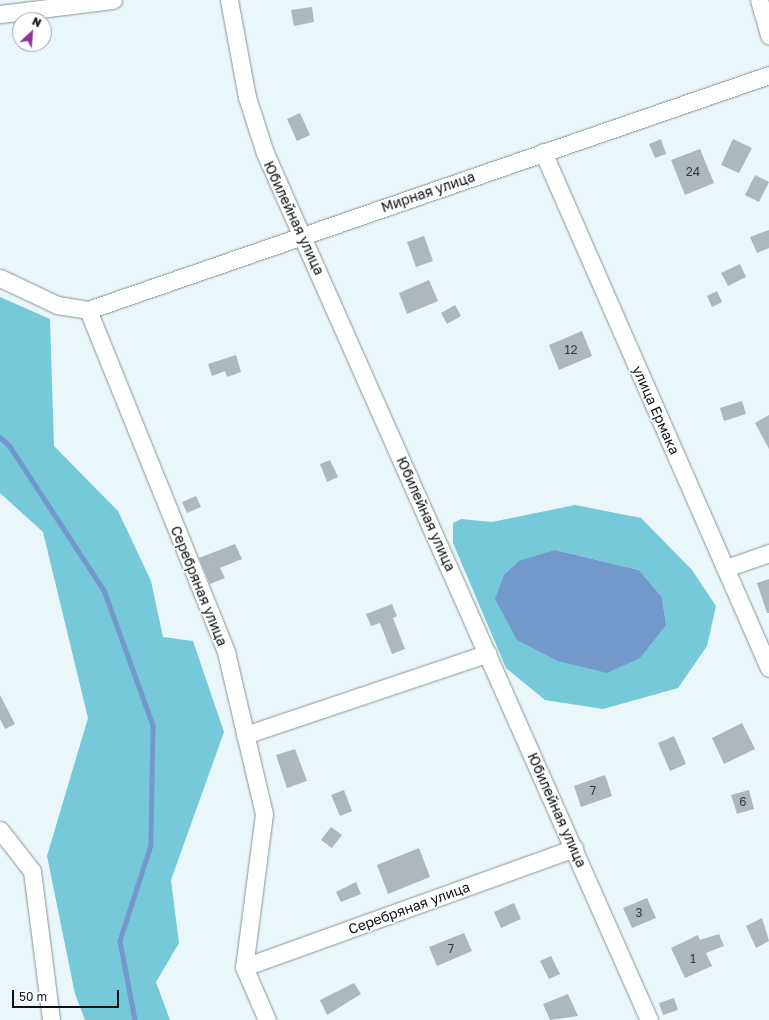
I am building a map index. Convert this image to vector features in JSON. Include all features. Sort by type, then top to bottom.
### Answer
[{"type":"street","points":[[0,14],[113,0]]},
{"type":"street","name":"Юбилейная улица","points":[[229,0],[253,117],[264,153],[488,653],[649,1020]]},
{"type":"street","points":[[758,0],[769,36]]},
{"type":"street","name":"Мирная улица","points":[[88,310],[769,75]]},
{"type":"street","name":"улица Ермака","points":[[543,152],[769,668]]},
{"type":"street","points":[[0,278],[57,305],[88,310]]},
{"type":"street","name":"Серебряная улица","points":[[88,310],[226,652],[244,735],[264,814],[244,967],[266,1020]]},
{"type":"street","points":[[726,568],[769,553]]},
{"type":"street","points":[[244,735],[488,653]]},
{"type":"street","points":[[0,830],[32,871],[51,1020]]},
{"type":"street","name":"Серебряная улица","points":[[244,967],[574,848]]},
{"type":"shaded area","points":[[0,297],[50,319],[54,446],[118,511],[151,581],[163,637],[193,641],[224,732],[171,880],[179,943],[156,982],[170,1020],[85,1020],[75,994],[47,856],[88,718],[43,532],[0,493]]},
{"type":"shaded area","points":[[575,505],[641,518],[692,570],[716,606],[707,646],[678,688],[603,709],[545,700],[506,668],[453,543],[453,523],[461,519],[492,522]],"holes":[[[555,550],[639,570],[662,597],[666,625]]]},
{"type":"shaded area","points":[[555,550],[639,570],[662,597],[666,625],[640,658],[607,673],[558,661],[517,640],[495,599],[504,575],[519,561]]},
{"type":"building","points":[[312,7],[314,22],[294,26],[291,10]]},
{"type":"building","points":[[300,113],[310,135],[297,141],[287,119]]},
{"type":"building","points":[[661,139],[666,154],[655,158],[649,144]]},
{"type":"building","points":[[733,139],[752,148],[739,173],[721,165]]},
{"type":"building","points":[[700,149],[714,183],[685,195],[671,160]]},
{"type":"building","points":[[755,175],[769,182],[759,202],[745,195]]},
{"type":"building","points":[[769,230],[769,248],[757,253],[750,237]]},
{"type":"building","points":[[424,236],[433,261],[416,267],[407,242]]},
{"type":"building","points":[[740,264],[746,277],[728,286],[721,273]]},
{"type":"building","points":[[429,280],[438,301],[407,314],[399,293]]},
{"type":"building","points":[[717,291],[722,302],[712,307],[707,296]]},
{"type":"building","points":[[455,305],[461,316],[447,324],[441,313]]},
{"type":"building","points":[[582,331],[592,356],[559,370],[549,345]]},
{"type":"building","points":[[236,355],[241,372],[227,377],[225,371],[212,376],[208,364]]},
{"type":"building","points":[[742,401],[746,414],[724,421],[720,408]]},
{"type":"building","points":[[769,415],[769,449],[755,423]]},
{"type":"building","points":[[330,460],[338,477],[327,482],[320,464]]},
{"type":"building","points":[[196,496],[201,507],[187,513],[182,502]]},
{"type":"building","points":[[235,544],[242,559],[220,568],[225,578],[210,584],[199,558]]},
{"type":"building","points":[[769,579],[769,613],[767,613],[757,583]]},
{"type":"building","points":[[392,604],[397,616],[393,618],[405,649],[392,654],[380,623],[371,626],[366,614]]},
{"type":"building","points":[[0,695],[15,724],[5,729],[0,719]]},
{"type":"building","points":[[742,723],[755,749],[724,764],[712,738]]},
{"type":"building","points":[[674,736],[686,764],[670,771],[658,743]]},
{"type":"building","points":[[295,749],[307,781],[287,788],[276,755]]},
{"type":"building","points":[[605,775],[612,796],[581,807],[574,786]]},
{"type":"building","points":[[344,790],[352,811],[340,816],[331,795]]},
{"type":"building","points":[[749,790],[754,809],[737,814],[731,795]]},
{"type":"building","points":[[331,827],[342,835],[332,848],[321,840]]},
{"type":"building","points":[[419,848],[430,877],[388,894],[377,865]]},
{"type":"building","points":[[356,882],[361,894],[341,902],[336,892]]},
{"type":"building","points":[[647,898],[656,918],[632,928],[623,908]]},
{"type":"building","points":[[514,903],[521,919],[501,928],[494,912]]},
{"type":"building","points":[[762,918],[769,941],[756,948],[746,926]]},
{"type":"building","points":[[464,933],[472,951],[437,966],[429,947]]},
{"type":"building","points":[[719,934],[724,946],[706,953],[712,966],[685,978],[671,948],[698,935],[700,940]]},
{"type":"building","points":[[551,956],[560,974],[549,979],[540,961]]},
{"type":"building","points":[[354,983],[361,994],[327,1015],[320,1000]]},
{"type":"building","points":[[568,994],[578,1016],[550,1020],[543,1004]]},
{"type":"building","points":[[674,998],[678,1010],[663,1015],[659,1003]]},
{"type":"waterway","points":[[0,437],[9,445],[104,590],[153,725],[151,845],[120,941],[135,1020]]}]
